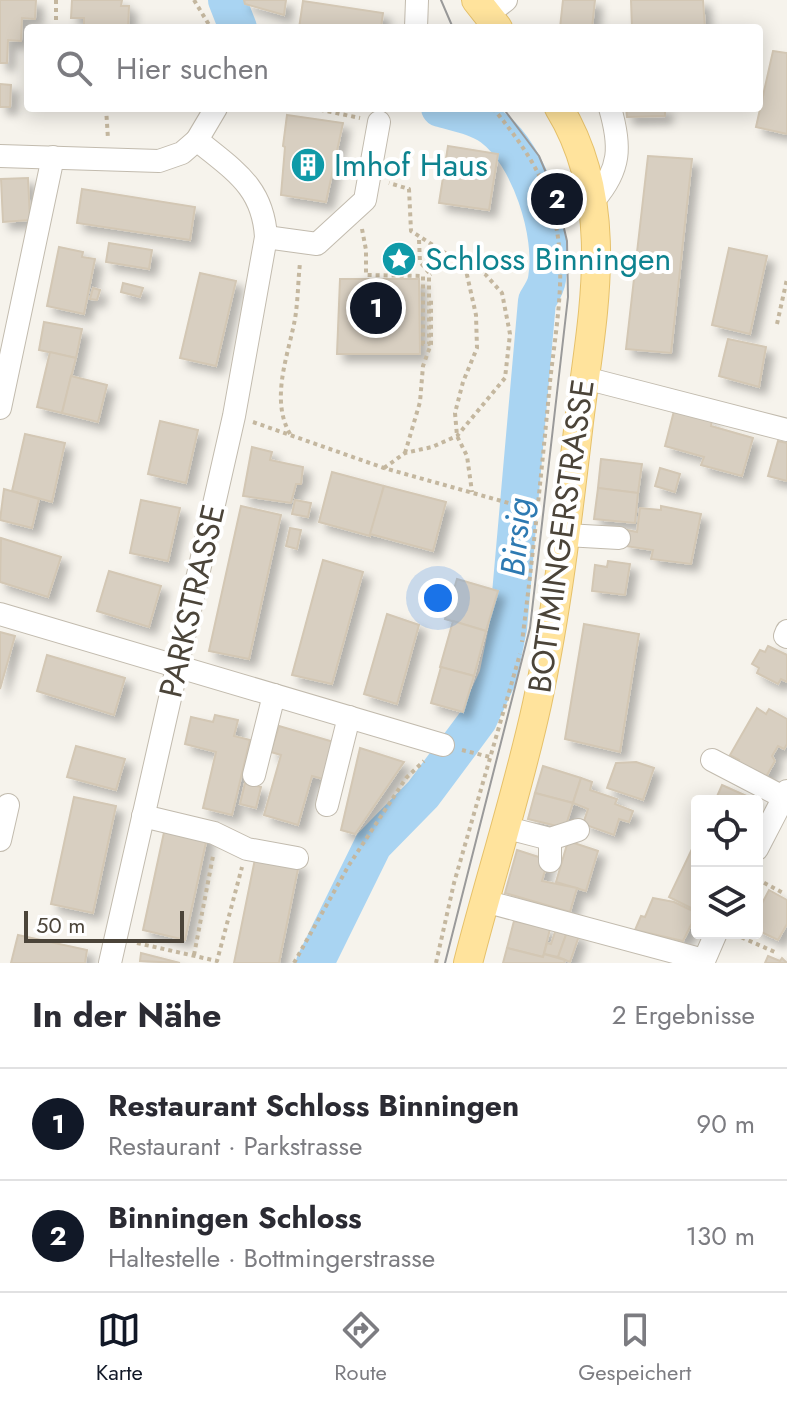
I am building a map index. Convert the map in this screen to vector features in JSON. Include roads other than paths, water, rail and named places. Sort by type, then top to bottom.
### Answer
[{"type":"main road","name":"BOTTMINGERSTRASSE","points":[[468,963],[537,705],[566,535],[585,378],[596,274],[594,200],[580,148],[561,112]]},
{"type":"street","points":[[416,24],[417,0]]},
{"type":"street","points":[[0,156],[159,161],[182,153],[197,140],[214,112]]},
{"type":"street","points":[[594,200],[607,185],[616,164],[617,132],[611,112]]},
{"type":"street","points":[[197,140],[249,182],[265,217],[266,237],[317,244],[365,200],[379,122]]},
{"type":"street","points":[[0,408],[53,157]]},
{"type":"street","name":"PARKSTRASSE","points":[[110,963],[234,416],[266,237]]},
{"type":"street","points":[[585,378],[787,430]]},
{"type":"street","points":[[566,535],[619,538]]},
{"type":"street","points":[[0,614],[450,747]]},
{"type":"street","points":[[254,775],[274,695]]},
{"type":"street","points":[[327,805],[349,717]]},
{"type":"street","points":[[712,760],[785,794],[763,837]]},
{"type":"street","points":[[0,840],[8,805]]},
{"type":"street","points":[[143,816],[217,834],[247,849],[297,858]]},
{"type":"street","points":[[504,827],[550,850],[578,830]]},
{"type":"street","points":[[484,901],[704,962],[714,939]]},
{"type":"waterway","name":"Birsig","points":[[227,0],[236,24]]},
{"type":"waterway","name":"Birsig","points":[[315,963],[373,845],[423,794],[478,720],[498,677],[508,628],[537,301],[547,279],[547,240],[537,197],[518,156],[492,127],[455,112]]},
{"type":"tram line","points":[[441,0],[451,24]]},
{"type":"tram line","points":[[445,963],[530,628],[568,297],[567,241],[557,199],[539,156],[506,112]]},
{"type":"place","name":"Imhof Haus","points":[[308,165]]},
{"type":"place","name":"Binningen Schloss","points":[[557,199]]},
{"type":"place","name":"Schloss Binningen","points":[[399,259]]},
{"type":"place","name":"Restaurant Schloss Binningen","points":[[376,308]]}]
